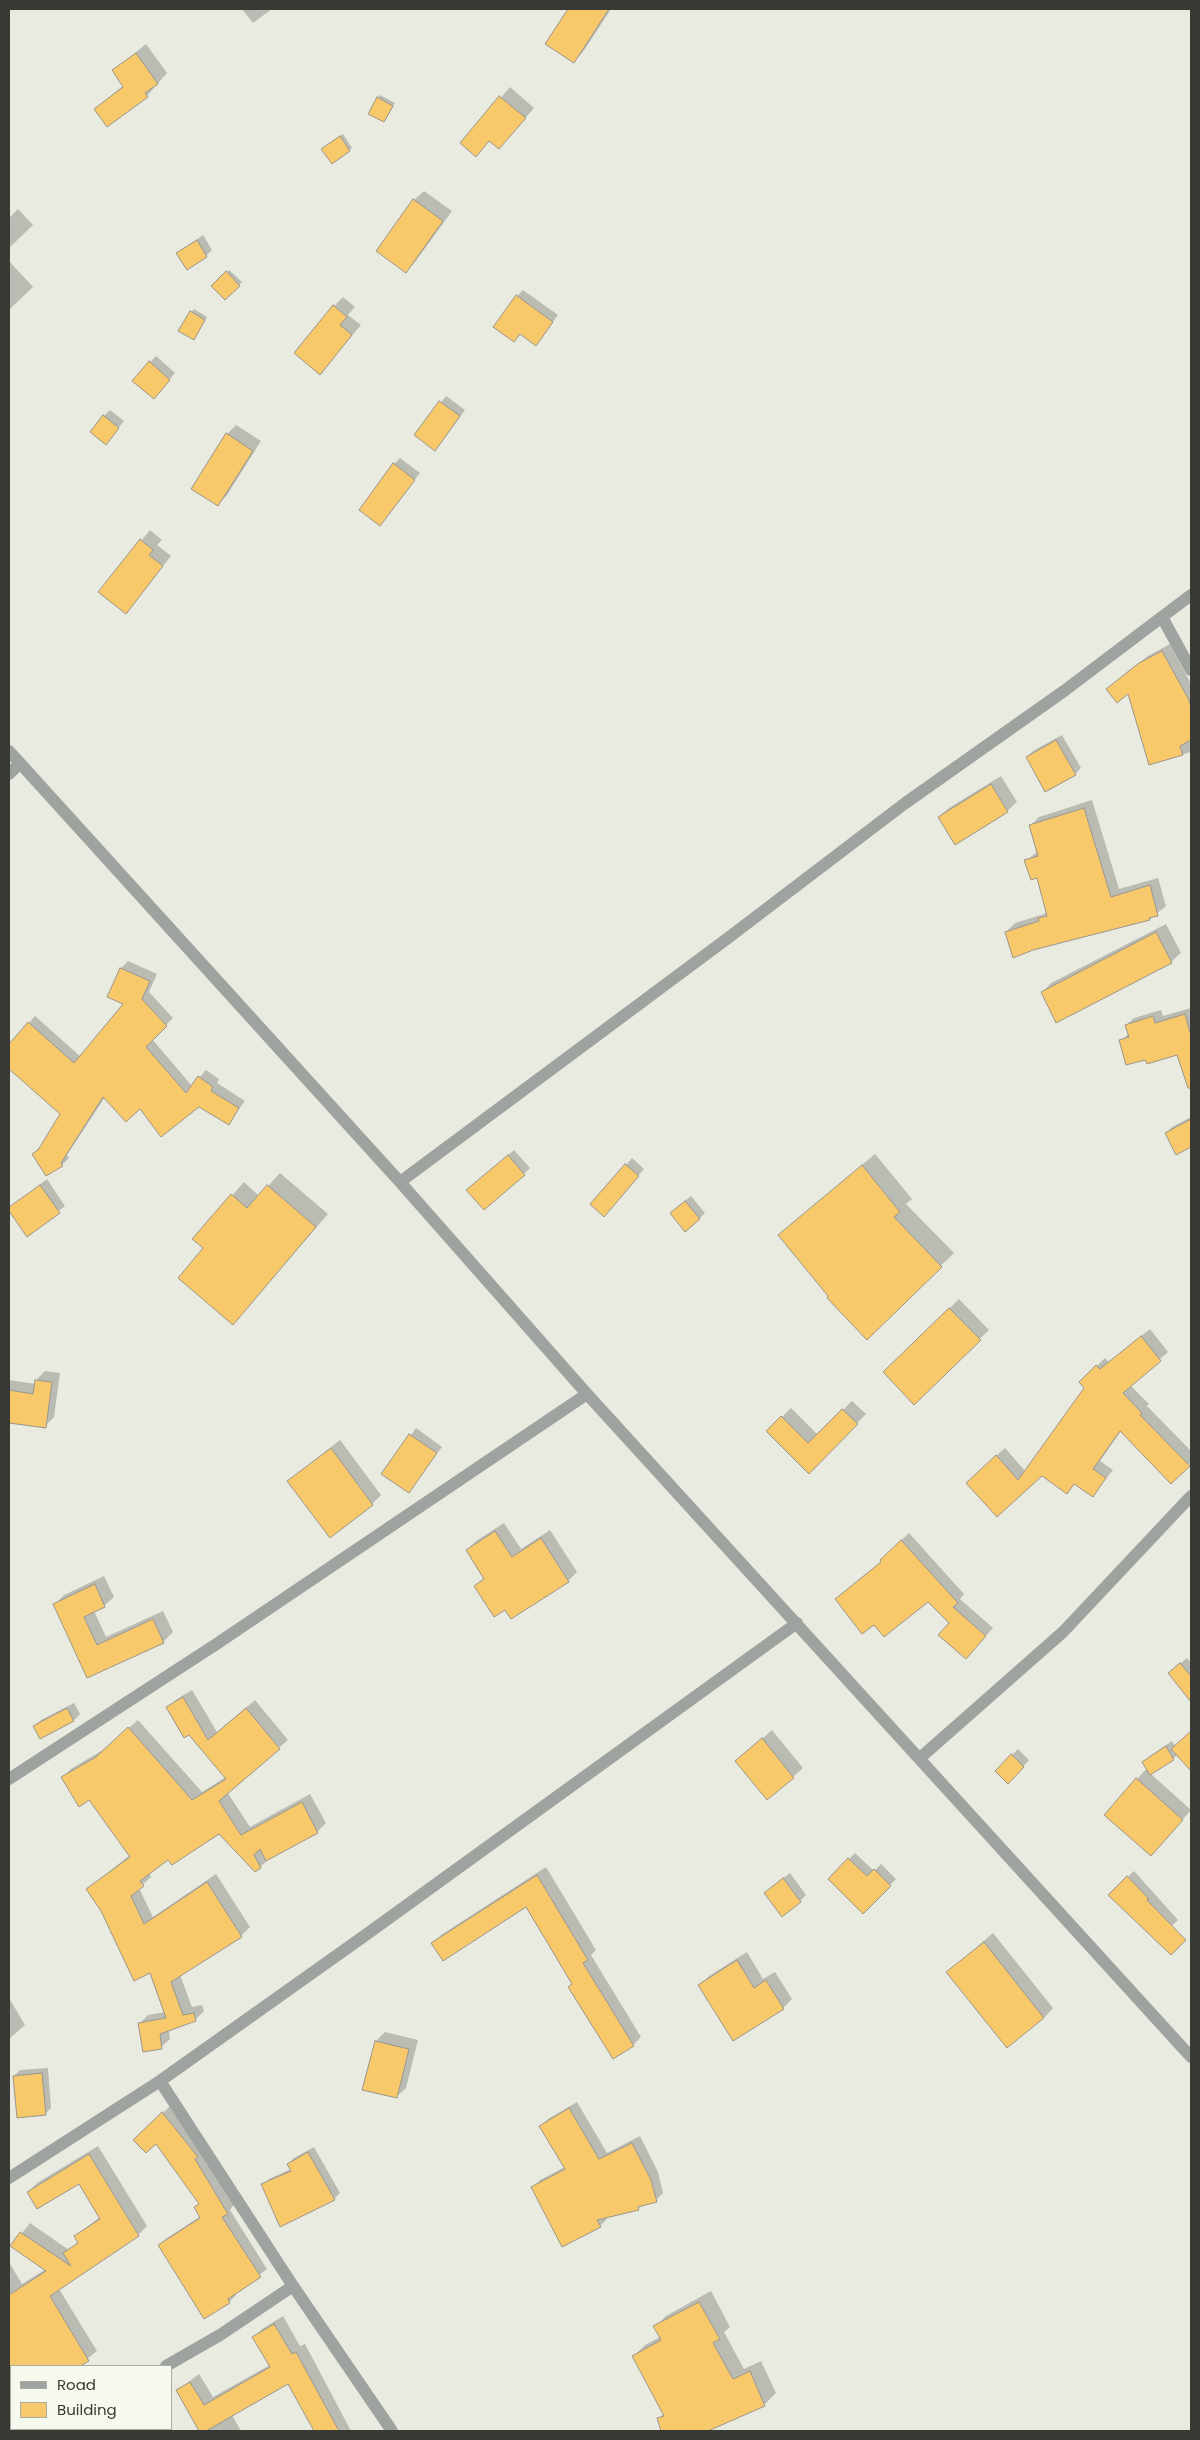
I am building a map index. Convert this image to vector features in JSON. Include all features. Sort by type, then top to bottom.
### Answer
[{"type":"street","points":[[400,1182],[720,944],[904,804],[1064,691],[1191,595]]},
{"type":"street","points":[[1162,616],[1191,670]]},
{"type":"street","points":[[9,751],[400,1182],[587,1394],[1191,2057]]},
{"type":"street","points":[[9,774],[20,763]]},
{"type":"street","points":[[9,1779],[218,1643],[587,1394]]},
{"type":"street","points":[[920,1758],[1063,1632],[1191,1496]]},
{"type":"street","points":[[9,2178],[160,2081],[797,1623]]},
{"type":"street","points":[[160,2081],[293,2286],[392,2431]]},
{"type":"street","points":[[168,2365],[220,2335],[293,2286]]},
{"type":"building","points":[[568,9],[609,9],[574,63],[545,44]]},
{"type":"building","points":[[136,53],[158,84],[145,93],[148,97],[107,127],[94,109],[123,87],[112,70]]},
{"type":"building","points":[[499,96],[526,118],[499,149],[489,141],[476,157],[460,143]]},
{"type":"building","points":[[377,97],[393,106],[384,122],[368,114]]},
{"type":"building","points":[[340,136],[350,151],[332,164],[321,149]]},
{"type":"building","points":[[413,199],[443,221],[406,273],[376,251]]},
{"type":"building","points":[[197,240],[207,257],[187,270],[176,253]]},
{"type":"building","points":[[226,271],[240,286],[225,300],[211,286]]},
{"type":"building","points":[[516,295],[553,322],[536,346],[520,334],[514,342],[493,327]]},
{"type":"building","points":[[333,305],[347,317],[340,325],[352,335],[320,375],[294,353]]},
{"type":"building","points":[[190,311],[205,320],[194,340],[178,331]]},
{"type":"building","points":[[149,361],[170,380],[154,399],[132,381]]},
{"type":"building","points":[[439,401],[460,416],[435,451],[414,435]]},
{"type":"building","points":[[103,415],[119,428],[106,445],[90,432]]},
{"type":"building","points":[[226,433],[253,451],[218,506],[191,489]]},
{"type":"building","points":[[393,463],[415,480],[380,526],[359,510]]},
{"type":"building","points":[[140,539],[153,550],[149,555],[163,566],[126,614],[98,592]]},
{"type":"building","points":[[1162,651],[1189,700],[1191,708],[1191,740],[1180,746],[1183,755],[1149,765],[1128,694],[1117,703],[1106,689],[1139,663]]},
{"type":"building","points":[[1056,740],[1076,775],[1045,792],[1026,757]]},
{"type":"building","points":[[991,784],[1008,812],[955,845],[938,817]]},
{"type":"building","points":[[1084,808],[1111,897],[1150,885],[1158,916],[1149,918],[1150,920],[1033,950],[1013,958],[1005,932],[1039,921],[1038,918],[1047,916],[1037,878],[1031,880],[1024,860],[1038,856],[1029,825]]},
{"type":"building","points":[[1156,932],[1172,963],[1056,1023],[1041,992]]},
{"type":"building","points":[[120,968],[150,981],[142,999],[167,1026],[146,1047],[186,1093],[198,1076],[213,1087],[211,1091],[239,1108],[229,1125],[199,1107],[161,1137],[140,1109],[126,1122],[103,1097],[61,1163],[63,1166],[46,1176],[32,1154],[38,1150],[60,1114],[9,1069],[9,1044],[28,1022],[74,1063],[123,1004],[107,997]]},
{"type":"building","points":[[1185,1014],[1191,1036],[1191,1088],[1188,1088],[1177,1055],[1147,1064],[1145,1060],[1126,1065],[1119,1040],[1129,1037],[1125,1025],[1153,1016],[1155,1023]]},
{"type":"building","points":[[1191,1119],[1191,1147],[1176,1155],[1165,1133]]},
{"type":"building","points":[[508,1155],[525,1175],[484,1210],[466,1190]]},
{"type":"building","points":[[625,1164],[639,1176],[604,1217],[590,1204]]},
{"type":"building","points":[[862,1165],[900,1212],[894,1217],[942,1267],[867,1340],[827,1298],[828,1296],[778,1235]]},
{"type":"building","points":[[40,1185],[60,1213],[27,1237],[9,1211],[9,1207]]},
{"type":"building","points":[[267,1185],[316,1227],[233,1325],[178,1278],[203,1248],[192,1239],[231,1194],[247,1208]]},
{"type":"building","points":[[685,1201],[700,1219],[685,1232],[670,1213]]},
{"type":"building","points":[[949,1308],[981,1340],[914,1405],[883,1372]]},
{"type":"building","points":[[1141,1336],[1161,1361],[1123,1393],[1142,1413],[1140,1415],[1190,1466],[1171,1484],[1120,1431],[1093,1469],[1106,1478],[1093,1497],[1074,1484],[1067,1494],[1042,1476],[997,1517],[966,1483],[996,1455],[1018,1480],[1084,1388],[1079,1382],[1096,1365],[1100,1369]]},
{"type":"building","points":[[35,1380],[52,1382],[46,1428],[9,1423],[9,1390],[33,1394]]},
{"type":"building","points":[[842,1409],[858,1424],[809,1474],[766,1431],[781,1416],[808,1443]]},
{"type":"building","points":[[409,1434],[437,1453],[409,1493],[381,1474]]},
{"type":"building","points":[[331,1448],[373,1505],[330,1538],[287,1481]]},
{"type":"building","points":[[495,1531],[512,1557],[541,1538],[569,1582],[511,1619],[505,1610],[494,1617],[474,1586],[484,1579],[466,1550]]},
{"type":"building","points":[[901,1540],[958,1603],[953,1607],[986,1636],[966,1659],[938,1635],[949,1623],[928,1602],[884,1637],[874,1625],[862,1634],[835,1599],[881,1562],[880,1560]]},
{"type":"building","points":[[95,1584],[105,1607],[84,1617],[97,1645],[153,1619],[164,1643],[87,1678],[53,1604]]},
{"type":"building","points":[[1180,1663],[1191,1676],[1191,1702],[1168,1673]]},
{"type":"building","points":[[183,1697],[208,1740],[246,1708],[280,1749],[219,1801],[241,1835],[302,1802],[318,1833],[266,1861],[260,1849],[254,1855],[261,1868],[255,1872],[219,1834],[172,1865],[168,1860],[140,1881],[144,1886],[131,1896],[144,1924],[207,1882],[242,1937],[171,1982],[183,2015],[194,2013],[196,2021],[160,2034],[162,2049],[143,2052],[138,2023],[166,2018],[150,1973],[134,1981],[101,1911],[86,1889],[130,1857],[89,1800],[79,1807],[61,1777],[96,1757],[128,1727],[192,1800],[226,1779],[189,1735],[184,1738],[166,1707]]},
{"type":"building","points":[[67,1708],[74,1721],[40,1739],[33,1726]]},
{"type":"building","points":[[1191,1731],[1191,1771],[1171,1749]]},
{"type":"building","points":[[762,1738],[794,1778],[767,1800],[735,1761]]},
{"type":"building","points":[[1166,1746],[1174,1760],[1150,1775],[1142,1762]]},
{"type":"building","points":[[1011,1754],[1024,1767],[1008,1784],[995,1771]]},
{"type":"building","points":[[1136,1778],[1183,1820],[1151,1856],[1104,1815]]},
{"type":"building","points":[[848,1858],[867,1876],[874,1869],[891,1886],[863,1914],[828,1879]]},
{"type":"building","points":[[537,1875],[588,1960],[583,1963],[634,2046],[613,2059],[568,1987],[572,1984],[526,1907],[443,1961],[431,1943]]},
{"type":"building","points":[[1127,1876],[1149,1899],[1147,1900],[1186,1940],[1171,1955],[1108,1895]]},
{"type":"building","points":[[783,1878],[801,1902],[782,1917],[764,1893]]},
{"type":"building","points":[[984,1942],[1044,2018],[1007,2048],[946,1972]]},
{"type":"building","points":[[737,1960],[754,1988],[766,1980],[784,2009],[733,2041],[698,1985]]},
{"type":"building","points":[[375,2041],[409,2049],[397,2098],[362,2090]]},
{"type":"building","points":[[42,2073],[46,2115],[17,2118],[13,2076]]},
{"type":"building","points":[[569,2108],[599,2159],[632,2143],[651,2180],[657,2202],[638,2207],[639,2210],[597,2220],[601,2227],[562,2247],[531,2187],[565,2169],[539,2126]]},
{"type":"building","points":[[162,2112],[198,2157],[195,2159],[228,2214],[222,2217],[261,2277],[228,2299],[230,2303],[204,2319],[158,2245],[200,2218],[194,2207],[199,2204],[156,2144],[146,2153],[133,2140]]},
{"type":"building","points":[[308,2152],[335,2200],[280,2227],[261,2184],[291,2171],[287,2164]]},
{"type":"building","points":[[89,2154],[139,2236],[50,2296],[89,2361],[82,2365],[9,2366],[9,2295],[46,2271],[10,2246],[20,2232],[71,2266],[63,2253],[78,2243],[74,2236],[100,2219],[79,2184],[37,2209],[27,2192]]},
{"type":"building","points":[[699,2302],[720,2339],[713,2343],[733,2379],[750,2371],[765,2406],[708,2431],[661,2431],[657,2418],[664,2416],[632,2356],[661,2340],[653,2326]]},
{"type":"building","points":[[274,2324],[292,2354],[296,2352],[339,2431],[314,2431],[288,2384],[206,2431],[199,2431],[176,2390],[190,2382],[204,2405],[270,2367],[252,2337]]}]
